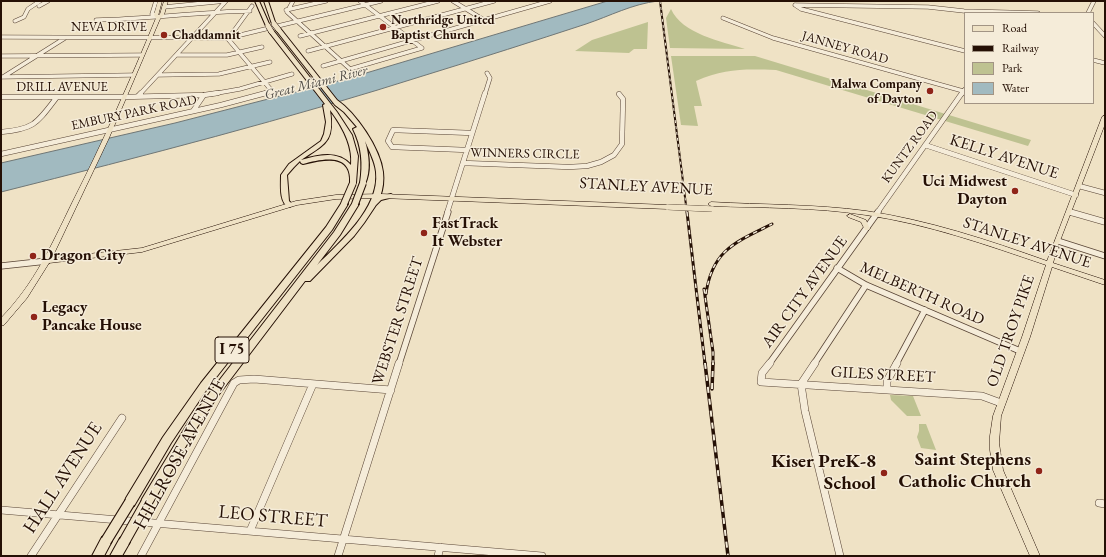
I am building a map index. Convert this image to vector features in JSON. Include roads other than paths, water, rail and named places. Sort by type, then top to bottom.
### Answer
[{"type":"highway","points":[[258,1],[269,28],[324,100],[332,115],[329,129],[323,141],[287,170],[284,175],[288,202]]},
{"type":"highway","name":"I 75","points":[[116,556],[146,503],[209,400],[337,233],[355,204],[363,183],[366,161],[363,146],[357,132],[344,111],[274,24],[266,1]]},
{"type":"highway","points":[[289,295],[308,279],[359,226],[377,193],[380,172],[377,159],[363,132],[344,111]]},
{"type":"highway","name":"I 75","points":[[98,556],[167,440],[204,386],[316,246],[344,204],[353,180],[355,161],[354,146],[349,135],[332,115]]},
{"type":"highway","points":[[288,202],[287,179],[289,172],[302,162],[328,157],[342,159],[350,167],[353,180]]},
{"type":"highway","points":[[372,204],[379,199],[391,196]]},
{"type":"main road","points":[[1,323],[30,292],[88,178],[150,37],[157,17],[156,8],[160,1]]},
{"type":"main road","points":[[157,17],[162,14],[166,1]]},
{"type":"main road","name":"OLD TROY PIKE","points":[[1035,556],[998,470],[994,442],[995,428],[1001,404],[1048,267],[1105,117]]},
{"type":"main road","name":"STANLEY AVENUE","points":[[377,193],[391,196],[452,196]]},
{"type":"main road","name":"STANLEY AVENUE","points":[[47,261],[135,252],[183,238],[288,202],[377,193],[668,204],[874,217]]},
{"type":"main road","name":"STANLEY AVENUE","points":[[712,207],[827,210],[874,217],[964,241],[1105,283]]},
{"type":"main road","points":[[850,216],[864,222],[867,229]]},
{"type":"main road","name":"STANLEY AVENUE","points":[[1048,267],[1105,288]]},
{"type":"street","points":[[15,21],[24,17],[28,9],[40,1]]},
{"type":"street","points":[[39,6],[48,1]]},
{"type":"street","points":[[156,1],[156,8]]},
{"type":"street","points":[[164,7],[226,1]]},
{"type":"street","points":[[138,96],[226,1]]},
{"type":"street","points":[[286,10],[292,1]]},
{"type":"street","points":[[286,10],[326,1]]},
{"type":"street","points":[[286,10],[340,61],[352,69],[422,49],[422,47],[414,40],[360,1]]},
{"type":"street","name":"NEVA DRIVE","points":[[1,37],[228,38],[381,1]]},
{"type":"street","points":[[300,36],[438,1]]},
{"type":"street","points":[[453,1],[484,20]]},
{"type":"street","points":[[308,51],[494,1]]},
{"type":"street","points":[[323,66],[548,1]]},
{"type":"street","points":[[1088,12],[1094,1]]},
{"type":"street","points":[[964,51],[801,9],[795,5],[917,7],[964,11],[1001,12]]},
{"type":"street","points":[[252,6],[250,11],[228,38],[266,81]]},
{"type":"street","points":[[96,20],[250,11]]},
{"type":"street","name":"JANNEY ROAD","points":[[723,18],[773,38],[964,90]]},
{"type":"street","points":[[1094,24],[1105,36]]},
{"type":"street","points":[[2,77],[66,37]]},
{"type":"street","points":[[177,55],[222,55],[262,47]]},
{"type":"street","points":[[1,56],[142,55]]},
{"type":"street","points":[[1094,60],[1105,63]]},
{"type":"street","points":[[159,75],[219,74],[270,62]]},
{"type":"street","name":"WEBSTER STREET","points":[[338,556],[490,78],[487,73]]},
{"type":"street","name":"DRILL AVENUE","points":[[1,98],[204,95],[240,89],[292,74]]},
{"type":"street","points":[[2,77],[133,75]]},
{"type":"street","name":"EMBURY PARK ROAD","points":[[1,154],[192,111],[272,91],[266,81]]},
{"type":"street","name":"KUNTZ ROAD","points":[[874,217],[964,90]]},
{"type":"street","name":"WINNERS CIRCLE","points":[[463,163],[575,167],[606,160],[617,152],[624,140],[623,99],[619,94]]},
{"type":"street","points":[[192,111],[204,95]]},
{"type":"street","points":[[1,132],[22,130],[38,123],[57,97]]},
{"type":"street","points":[[467,150],[392,147],[388,141],[393,130],[472,133]]},
{"type":"street","name":"KELLY AVENUE","points":[[925,145],[1076,195]]},
{"type":"street","name":"KELLY AVENUE","points":[[1079,186],[1105,193]]},
{"type":"street","points":[[1070,212],[1105,222]]},
{"type":"street","name":"AIR CITY AVENUE","points":[[761,382],[762,373],[791,335],[874,217]]},
{"type":"street","points":[[1058,241],[1105,256]]},
{"type":"street","name":"STANLEY AVENUE","points":[[1,266],[47,261]]},
{"type":"street","name":"MELBERTH ROAD","points":[[837,268],[866,284],[1020,352]]},
{"type":"street","points":[[840,556],[805,411],[801,384],[866,284]]},
{"type":"street","points":[[887,390],[886,381],[925,310]]},
{"type":"street","name":"HILLROSE AVENUE","points":[[141,556],[234,383],[238,380],[254,379],[313,384]]},
{"type":"street","name":"GILES STREET","points":[[761,382],[982,396],[1001,404]]},
{"type":"street","points":[[250,532],[313,384],[391,390]]},
{"type":"street","name":"HALL AVENUE","points":[[31,556],[122,418]]},
{"type":"street","name":"LEO STREET","points":[[1,510],[542,556]]},
{"type":"street","points":[[438,556],[440,547]]},
{"type":"water","points":[[608,1],[658,1],[630,7],[586,24],[376,91],[162,151],[1,192],[1,163],[175,123],[346,79]]},
{"type":"railway","points":[[660,1],[687,213]]},
{"type":"railway","points":[[687,212],[705,364]]},
{"type":"railway","points":[[706,294],[709,279],[720,257],[737,242],[772,224]]},
{"type":"railway","points":[[704,289],[713,352],[713,363]]},
{"type":"railway","points":[[705,363],[728,556]]},
{"type":"railway","points":[[712,389],[713,363]]},
{"type":"place","name":"Northridge United Baptist Church","points":[[383,27]]},
{"type":"place","name":"Chaddamnit","points":[[164,35]]},
{"type":"place","name":"Malwa Company of Dayton","points":[[930,91]]},
{"type":"place","name":"Uci Midwest Dayton","points":[[1015,191]]},
{"type":"place","name":"FastTrack It Webster","points":[[424,233]]},
{"type":"place","name":"Dragon City","points":[[33,256]]},
{"type":"place","name":"Legacy Pancake House","points":[[34,317]]},
{"type":"place","name":"Saint Stephens Catholic Church","points":[[1039,471]]},
{"type":"place","name":"Kiser PreK-8 School","points":[[884,473]]},
{"type":"water label","name":"Great Miami River","points":[[316,83]]}]
